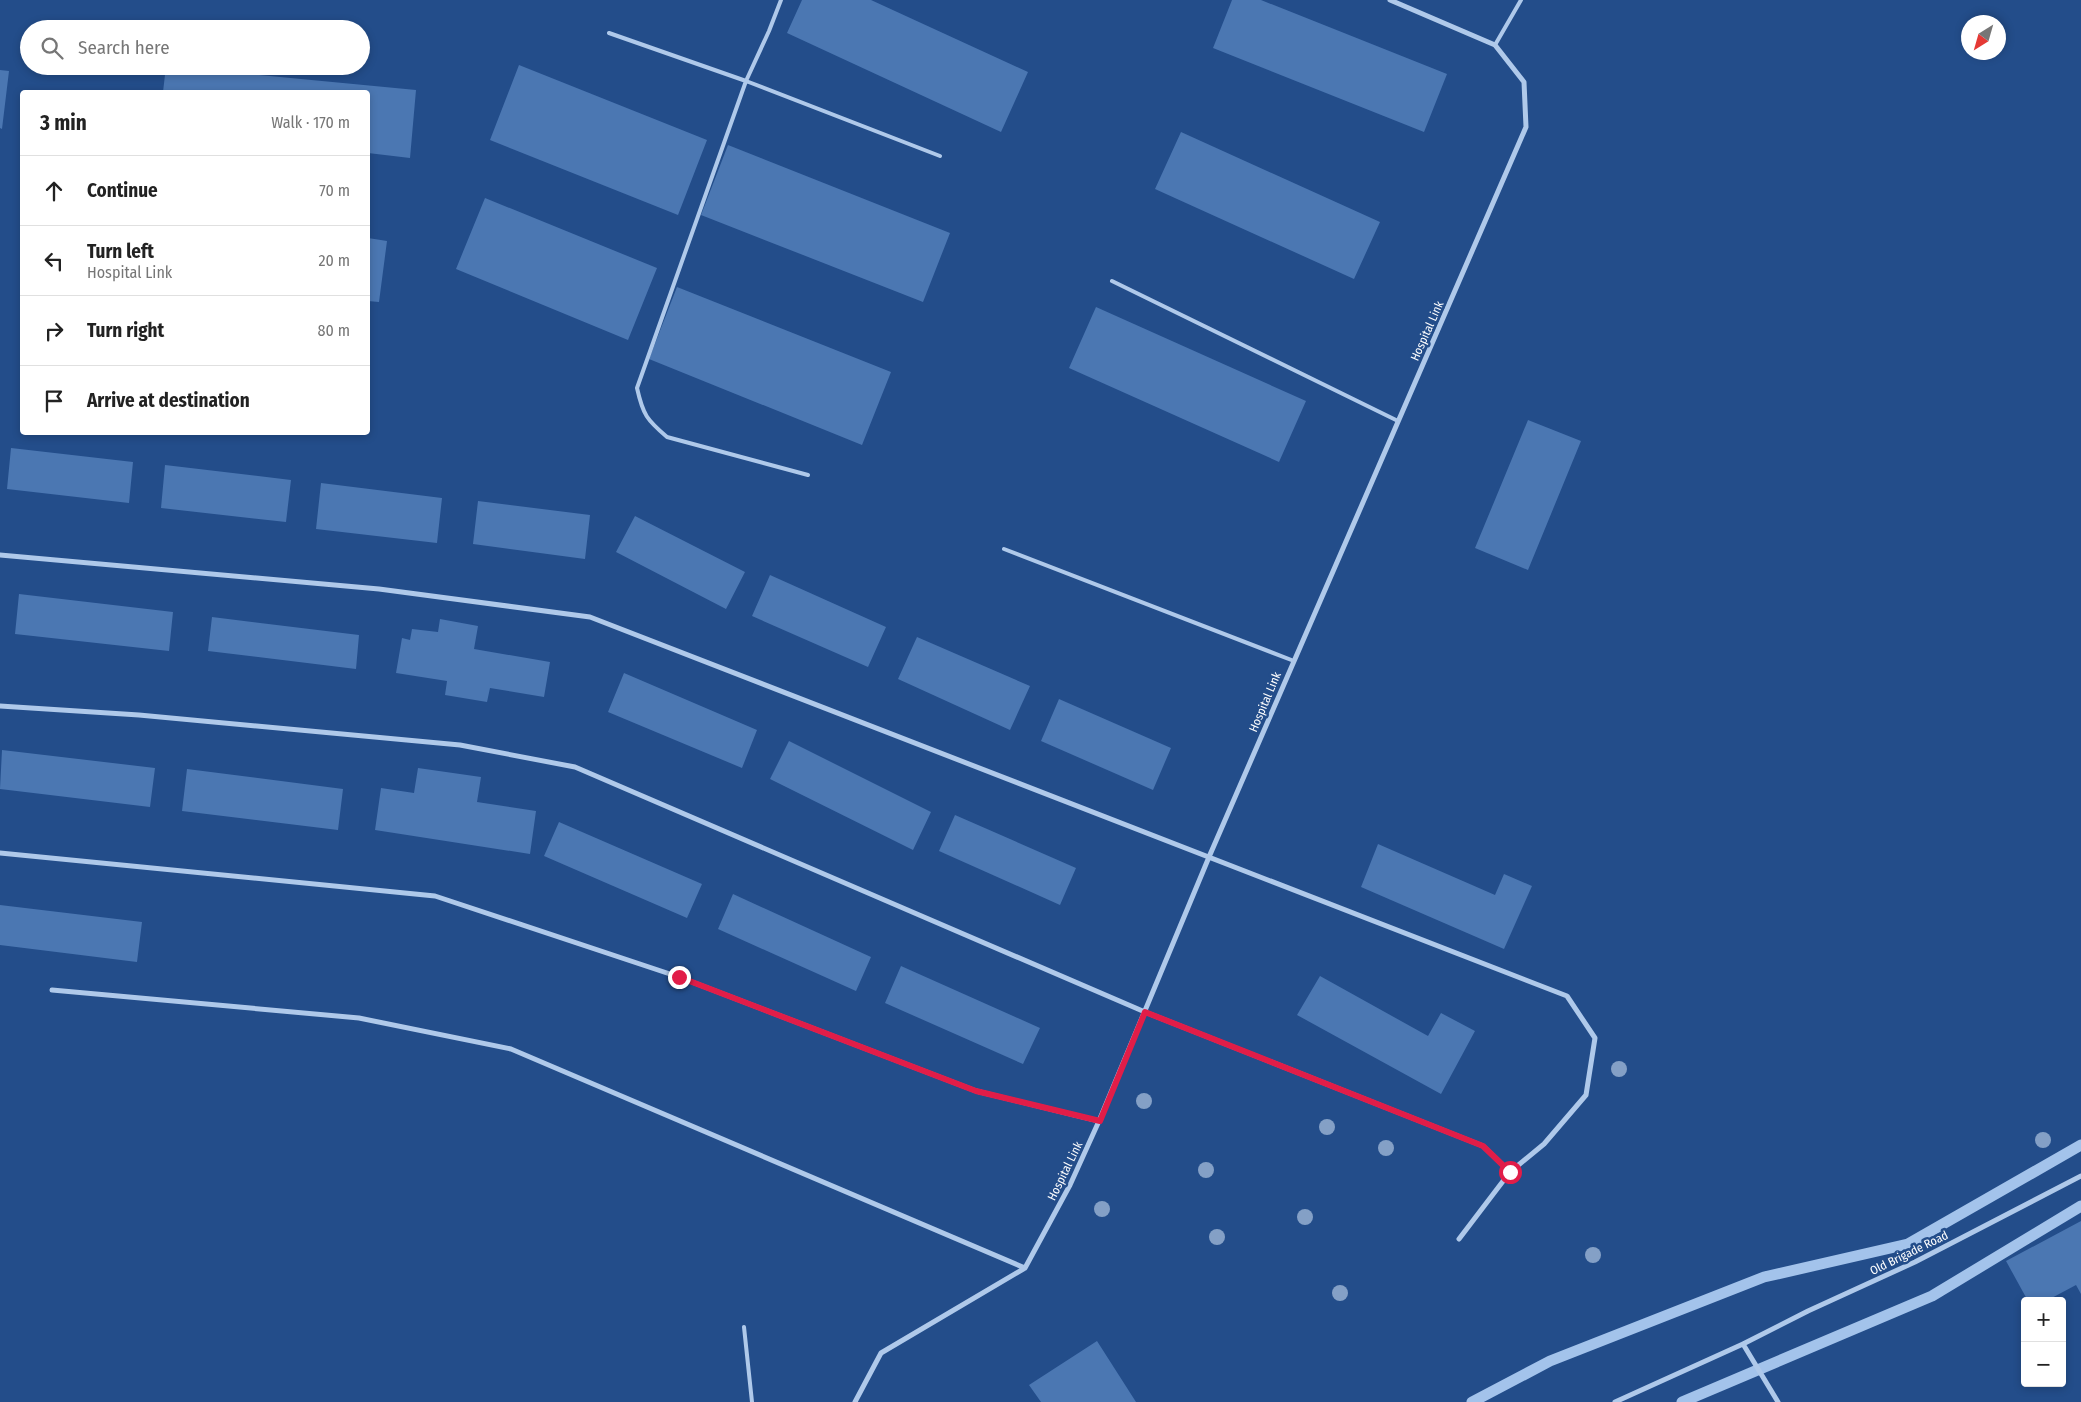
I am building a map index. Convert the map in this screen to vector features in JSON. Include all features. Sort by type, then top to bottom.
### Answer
[{"type":"street","name":"Hospital Link","points":[[1026,1268],[1070,1185],[1100,1121],[1209,857],[1526,128],[1524,82],[1495,45],[1390,0]]},
{"type":"street","points":[[0,555],[379,589],[590,617],[1567,996],[1594,1038],[1586,1095],[1544,1144],[1510,1172],[1459,1239]]},
{"type":"street","points":[[0,706],[139,715],[460,745],[575,766],[1145,1012],[1483,1146],[1510,1172]]},
{"type":"street","points":[[0,853],[435,896],[679,977],[976,1091],[1100,1121]]},
{"type":"street","points":[[52,990],[359,1018],[511,1049],[1026,1268]]},
{"type":"street","name":"Old Brigade Road","points":[[1615,1402],[1743,1344],[1808,1311],[1914,1262],[2081,1176]]},
{"type":"street","points":[[855,1402],[881,1353],[1026,1268]]},
{"type":"street","points":[[1743,1344],[1778,1402]]},
{"type":"lane","points":[[780,0],[769,31],[746,81],[638,388],[642,407],[649,421],[667,437],[808,475]]},
{"type":"lane","points":[[1495,45],[1521,0]]},
{"type":"lane","points":[[609,33],[746,81],[940,156]]},
{"type":"lane","points":[[1112,282],[1398,421]]},
{"type":"lane","points":[[1004,549],[1294,660]]},
{"type":"lane","points":[[744,1327],[752,1402]]},
{"type":"building","points":[[802,0],[871,0],[1028,72],[1001,132],[787,33]]},
{"type":"building","points":[[1232,0],[1261,0],[1447,74],[1424,132],[1213,48]]},
{"type":"building","points":[[519,65],[707,140],[678,215],[490,140]]},
{"type":"building","points":[[0,70],[9,71],[2,129],[0,128]]},
{"type":"building","points":[[165,75],[260,75],[416,90],[410,158],[370,153],[370,90],[163,90]]},
{"type":"building","points":[[1181,132],[1380,222],[1354,279],[1155,189]]},
{"type":"building","points":[[728,145],[950,233],[923,302],[701,215]]},
{"type":"building","points":[[485,198],[657,268],[628,340],[456,269]]},
{"type":"building","points":[[370,238],[387,241],[379,302],[370,301]]},
{"type":"building","points":[[677,287],[891,372],[862,445],[649,359]]},
{"type":"building","points":[[1096,307],[1306,401],[1279,462],[1069,368]]},
{"type":"building","points":[[1528,420],[1581,441],[1528,570],[1475,548]]},
{"type":"building","points":[[11,448],[133,462],[129,503],[7,489]]},
{"type":"building","points":[[165,465],[291,480],[286,522],[161,508]]},
{"type":"building","points":[[321,483],[442,498],[437,543],[316,529]]},
{"type":"building","points":[[478,501],[590,515],[585,559],[473,544]]},
{"type":"building","points":[[635,516],[745,572],[726,609],[616,552]]},
{"type":"building","points":[[770,575],[886,627],[868,667],[752,616]]},
{"type":"building","points":[[19,594],[173,612],[169,651],[15,634]]},
{"type":"building","points":[[212,617],[359,635],[356,669],[208,651]]},
{"type":"building","points":[[440,619],[478,626],[474,649],[550,662],[544,697],[490,688],[487,702],[445,695],[447,681],[396,673],[402,638],[410,640],[412,629],[438,632]]},
{"type":"building","points":[[917,637],[1030,686],[1010,730],[898,679]]},
{"type":"building","points":[[624,673],[757,730],[742,768],[608,712]]},
{"type":"building","points":[[1059,699],[1171,748],[1153,790],[1041,741]]},
{"type":"building","points":[[789,741],[931,812],[913,850],[770,779]]},
{"type":"building","points":[[2,750],[155,768],[150,807],[0,789]]},
{"type":"building","points":[[418,768],[481,777],[477,802],[536,811],[530,854],[375,830],[381,788],[414,793]]},
{"type":"building","points":[[187,769],[343,789],[338,830],[182,811]]},
{"type":"building","points":[[955,815],[1076,868],[1060,905],[939,851]]},
{"type":"building","points":[[559,822],[702,884],[687,918],[544,856]]},
{"type":"building","points":[[1378,844],[1495,895],[1504,874],[1532,886],[1504,949],[1361,887]]},
{"type":"building","points":[[733,894],[871,957],[856,991],[718,929]]},
{"type":"building","points":[[0,905],[142,922],[137,962],[0,945]]},
{"type":"building","points":[[901,966],[1040,1028],[1023,1064],[885,1003]]},
{"type":"building","points":[[1320,976],[1428,1036],[1441,1013],[1475,1031],[1441,1094],[1297,1015]]},
{"type":"building","points":[[2081,1221],[2081,1294],[2076,1285],[2054,1297],[2026,1297],[2006,1261]]},
{"type":"building","points":[[1097,1341],[1136,1402],[1041,1402],[1029,1385]]},
{"type":"waterway","points":[[1472,1402],[1550,1361],[1764,1277],[1908,1244],[2081,1145]]},
{"type":"waterway","points":[[1682,1402],[1932,1296],[2081,1206]]},
{"type":"route","points":[[679,977],[976,1091],[1100,1121],[1145,1012],[1483,1146],[1510,1172]]}]
